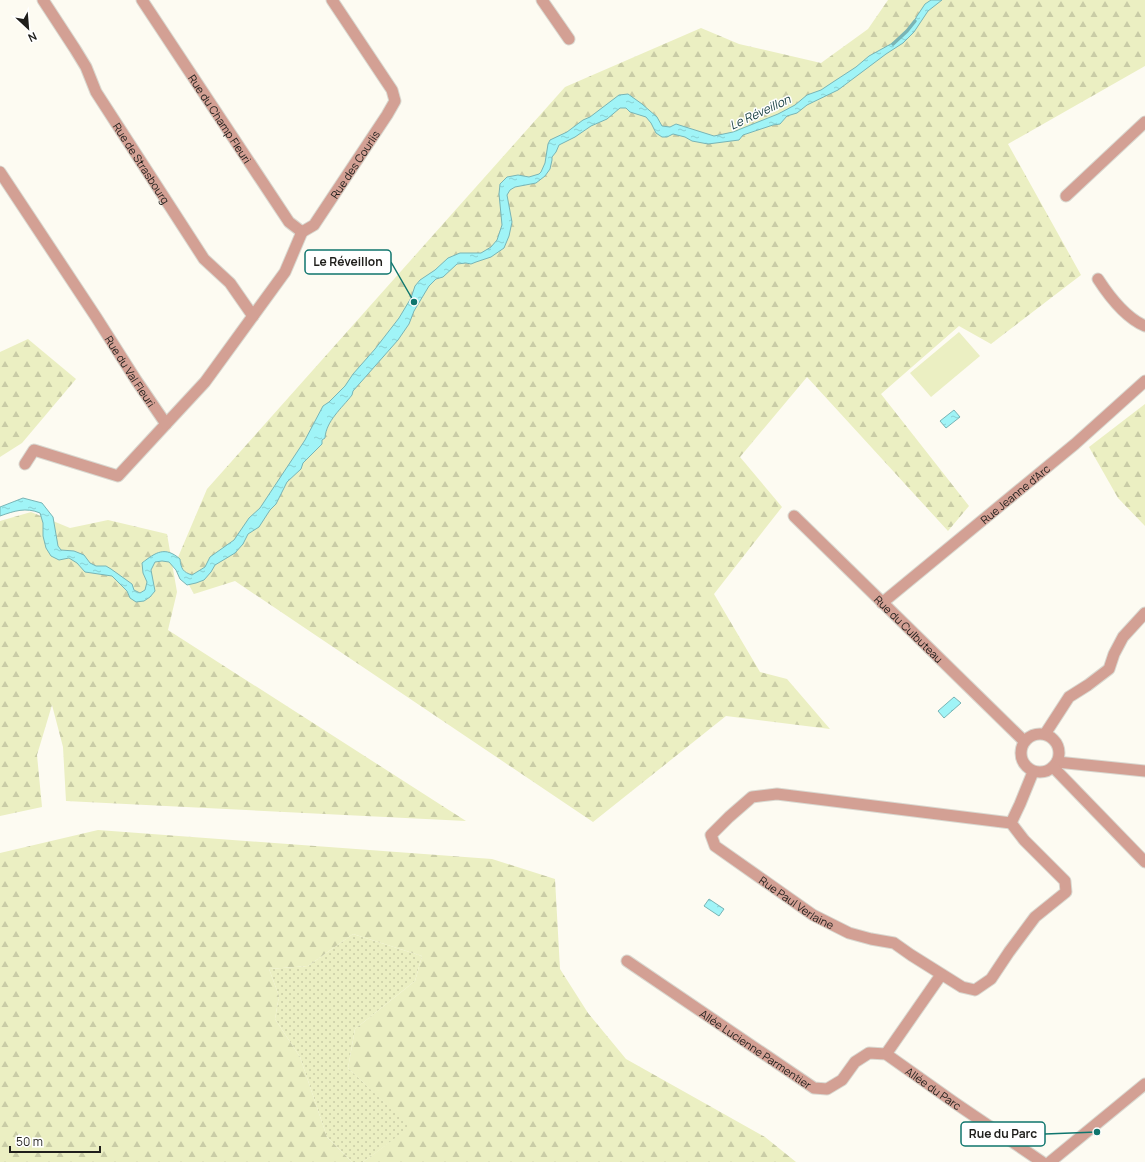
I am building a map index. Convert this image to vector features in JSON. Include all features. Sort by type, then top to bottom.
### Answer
[{"type":"street","name":"Rue de Strasbourg","points":[[43,0],[86,67],[96,92],[204,259],[230,283],[254,316]]},
{"type":"street","name":"Rue du Champ Fleuri","points":[[142,0],[289,222],[302,232]]},
{"type":"street","name":"Rue des Courlis","points":[[302,232],[314,225],[387,116],[395,101],[392,90],[332,0]]},
{"type":"street","points":[[542,0],[569,39]]},
{"type":"street","points":[[1066,196],[1145,122]]},
{"type":"street","name":"Rue du Val Fleuri","points":[[0,172],[166,424]]},
{"type":"street","points":[[25,464],[34,450],[118,476],[205,382],[285,272],[302,232]]},
{"type":"street","points":[[1098,280],[1112,300],[1138,323],[1145,326]]},
{"type":"street","name":"Rue Jeanne d'Arc","points":[[882,603],[1075,444],[1145,381]]},
{"type":"street","name":"Rue du Culbuteau","points":[[794,516],[1024,741]]},
{"type":"street","points":[[1044,734],[1069,697],[1109,669],[1114,654],[1123,637],[1145,613]]},
{"type":"street","points":[[1044,734],[1054,740],[1058,748],[1059,756],[1055,765],[1048,771],[1041,773],[1033,772],[1024,765],[1020,756],[1021,747],[1024,741],[1029,737],[1044,734]]},
{"type":"street","points":[[1055,765],[1145,771]]},
{"type":"street","points":[[1055,765],[1145,862]]},
{"type":"street","points":[[1011,823],[1033,772]]},
{"type":"street","name":"Rue Paul Verlaine","points":[[777,794],[1011,823],[1024,840],[1065,881],[1066,892],[1035,917],[991,979],[975,990],[962,987],[894,943],[849,933],[813,915],[715,846],[712,835],[729,817],[752,797],[777,794]]},
{"type":"street","name":"Allée Lucienne Parmentier","points":[[627,961],[814,1088],[827,1089],[842,1080],[855,1062],[869,1053],[886,1054]]},
{"type":"street","points":[[886,1054],[941,974]]},
{"type":"street","name":"Allée du Parc","points":[[886,1054],[1042,1162]]},
{"type":"street","points":[[1050,1162],[1145,1084]]},
{"type":"green space","points":[[888,0],[1145,0],[1145,66],[1008,144],[1081,275],[991,344],[959,326],[881,394],[969,506],[948,531],[807,377],[740,457],[782,507],[714,594],[760,672],[787,679],[830,729],[726,716],[593,822],[235,581],[194,594],[176,562],[207,489],[565,87],[701,28],[739,44],[821,63],[868,29]]},
{"type":"green space","points":[[959,332],[980,356],[931,397],[910,373]]},
{"type":"green space","points":[[28,339],[76,379],[22,443],[0,457],[0,352]]},
{"type":"green space","points":[[1145,404],[1145,526],[1118,498],[1089,447]]},
{"type":"green space","points":[[31,512],[70,528],[108,520],[167,534],[177,592],[168,630],[466,821],[66,801],[63,747],[52,705],[37,755],[42,807],[0,816],[0,521]]},
{"type":"green space","points":[[98,830],[492,859],[555,879],[560,969],[588,1013],[626,1059],[765,1137],[796,1162],[363,1162],[410,1127],[348,1068],[355,1029],[415,981],[422,956],[353,934],[308,966],[269,969],[279,996],[275,1019],[300,1057],[327,1137],[352,1162],[0,1162],[0,853]]},
{"type":"green space","points":[[353,934],[422,956],[415,981],[355,1029],[348,1068],[411,1127],[363,1162],[352,1162],[327,1137],[300,1057],[275,1019],[279,996],[269,969],[308,966]]},
{"type":"water","points":[[931,0],[942,0],[928,11],[914,32],[903,43],[838,90],[807,105],[797,113],[787,116],[780,124],[743,135],[739,140],[708,144],[692,141],[685,137],[673,134],[667,137],[662,137],[656,133],[646,117],[630,112],[626,108],[620,108],[607,119],[591,126],[575,137],[559,145],[552,157],[550,169],[545,176],[536,183],[515,187],[510,190],[507,195],[512,222],[509,236],[504,248],[491,257],[471,264],[457,264],[443,277],[436,279],[429,286],[414,311],[409,324],[398,340],[353,391],[352,395],[331,420],[325,438],[322,440],[322,444],[303,463],[301,469],[287,482],[276,504],[270,510],[259,527],[248,534],[243,544],[235,553],[215,565],[204,580],[187,585],[180,579],[176,570],[169,562],[155,562],[151,570],[155,591],[144,601],[136,602],[130,598],[127,591],[112,576],[85,572],[77,563],[69,558],[59,560],[51,556],[46,548],[43,536],[43,523],[40,513],[25,510],[15,511],[0,516],[0,507],[23,498],[42,503],[53,517],[58,546],[61,550],[74,551],[84,555],[90,563],[96,566],[106,566],[132,584],[134,590],[140,593],[145,590],[147,582],[143,573],[142,563],[156,553],[165,552],[175,555],[180,559],[183,570],[192,575],[205,567],[210,557],[234,540],[249,518],[260,508],[305,440],[323,406],[345,386],[399,318],[411,298],[415,286],[420,280],[435,270],[448,258],[460,253],[481,253],[491,247],[497,240],[502,225],[499,194],[500,184],[507,177],[518,175],[529,177],[539,174],[545,163],[550,140],[567,132],[583,120],[590,117],[619,95],[628,94],[657,117],[662,126],[670,127],[676,124],[714,136],[733,132],[778,114],[795,105],[807,95],[821,90],[856,67],[869,56],[900,39],[910,28],[925,4]]},
{"type":"water","points":[[954,410],[960,417],[946,428],[940,421]]},
{"type":"water","points":[[954,697],[961,703],[944,718],[938,711]]},
{"type":"water","points":[[709,899],[724,909],[719,916],[704,906]]},
{"type":"waterway","name":"Le Réveillon","points":[[893,44],[915,21]]},
{"type":"place","name":"Le Réveillon","points":[[414,302]]},
{"type":"place","name":"Rue du Parc","points":[[1097,1132]]}]
